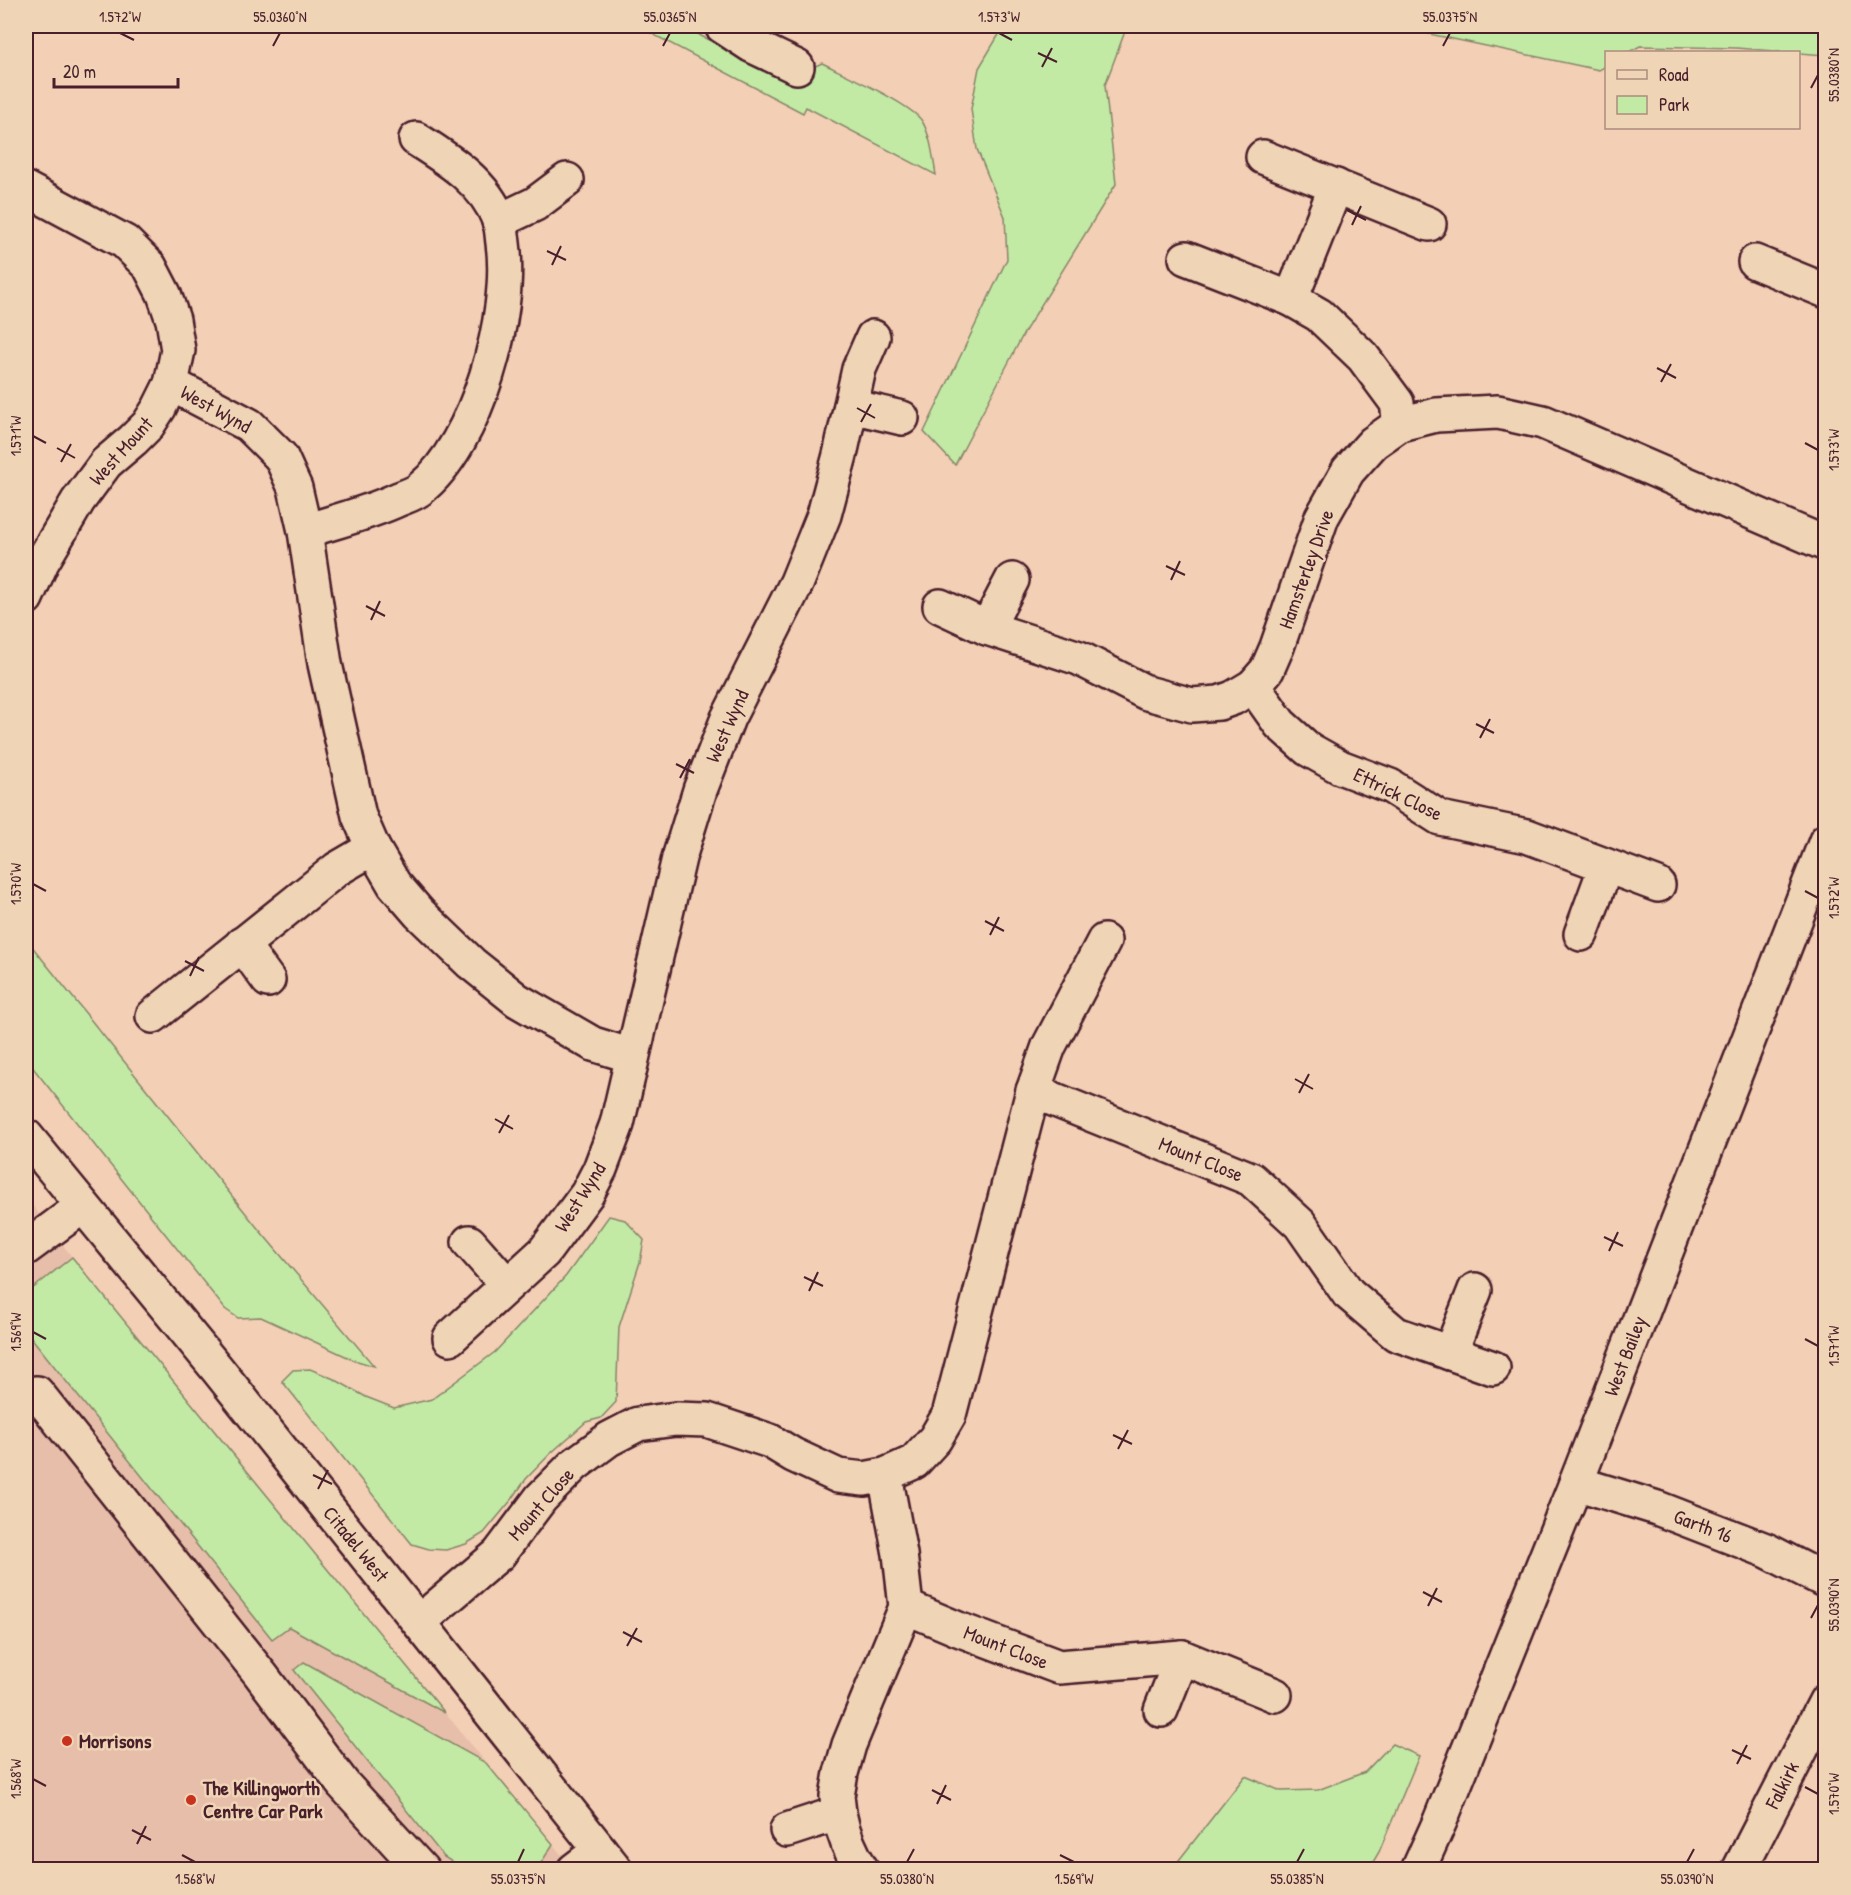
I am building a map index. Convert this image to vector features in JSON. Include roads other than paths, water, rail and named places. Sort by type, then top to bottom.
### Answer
[{"type":"street","points":[[722,26],[756,35],[797,67]]},
{"type":"street","points":[[305,531],[373,511],[419,490],[446,463],[463,432],[488,372],[504,301],[506,262],[499,221],[480,188],[454,164],[416,139]]},
{"type":"street","points":[[1263,156],[1429,224]]},
{"type":"street","points":[[499,221],[535,204],[567,180]]},
{"type":"street","points":[[1290,299],[1336,186]]},
{"type":"street","name":"West Mount","points":[[26,189],[124,242],[150,267],[164,294],[173,320],[178,350],[171,384],[159,408],[148,425],[106,462],[78,501],[42,562],[26,598]]},
{"type":"street","points":[[1186,258],[1290,299],[1319,315],[1363,357],[1397,403],[1400,424]]},
{"type":"street","points":[[1755,262],[1826,291]]},
{"type":"street","name":"West Wynd","points":[[450,1338],[544,1252],[587,1194],[600,1169],[617,1124],[679,858],[700,790],[728,718],[793,591],[824,515],[859,369],[873,338]]},
{"type":"street","name":"West Wynd","points":[[171,384],[249,424],[281,457],[295,488],[305,531],[325,663],[359,816],[373,848],[394,884],[418,914],[471,963],[517,1000],[593,1044],[632,1056]]},
{"type":"street","points":[[851,406],[903,418]]},
{"type":"street","name":"Hamsterley Drive","points":[[940,606],[987,628],[1080,658],[1147,693],[1199,705],[1219,703],[1233,698],[1253,686],[1267,670],[1322,517],[1348,471],[1373,443],[1400,424],[1436,415],[1498,412],[1543,422],[1825,541]]},
{"type":"street","points":[[987,628],[1012,580]]},
{"type":"street","name":"Ettrick Close","points":[[1253,686],[1280,724],[1308,749],[1340,767],[1390,786],[1440,818],[1527,836],[1658,885]]},
{"type":"street","name":"West Bailey","points":[[1418,1869],[1576,1484],[1826,841]]},
{"type":"street","points":[[153,1016],[337,869],[373,848]]},
{"type":"street","points":[[1581,934],[1606,866]]},
{"type":"street","name":"Mount Close","points":[[419,1622],[499,1554],[541,1498],[574,1465],[609,1439],[638,1424],[676,1419],[707,1420],[770,1441],[793,1455],[838,1476],[864,1479],[885,1475],[914,1462],[935,1439],[949,1415],[1033,1092],[1049,1046],[1104,941]]},
{"type":"street","points":[[242,944],[268,980]]},
{"type":"street","name":"Mount Close","points":[[1033,1092],[1251,1179],[1300,1224],[1348,1293],[1396,1334],[1493,1368]]},
{"type":"street","name":"Citadel West","points":[[26,1136],[210,1361],[608,1860]]},
{"type":"street","points":[[26,1248],[83,1206]]},
{"type":"street","points":[[469,1242],[507,1285]]},
{"type":"street","points":[[1450,1353],[1475,1290]]},
{"type":"street","points":[[26,1394],[37,1393],[261,1675],[343,1784],[422,1869]]},
{"type":"street","points":[[862,1869],[843,1832],[837,1796],[849,1745],[906,1607],[900,1554],[885,1475]]},
{"type":"street","name":"Garth 16","points":[[1576,1484],[1657,1508],[1768,1551],[1826,1581]]},
{"type":"street","name":"Mount Close","points":[[906,1607],[957,1629],[1059,1667],[1182,1657],[1275,1695]]},
{"type":"street","points":[[1161,1710],[1182,1657]]},
{"type":"street","name":"Falkirk","points":[[1739,1869],[1826,1701]]},
{"type":"street","points":[[787,1830],[839,1813]]},
{"type":"street","points":[[574,1869],[608,1860]]},
{"type":"place","name":"Morrisons","points":[[67,1741]]},
{"type":"place","name":"The Killingworth Centre Car Park","points":[[191,1800]]}]
